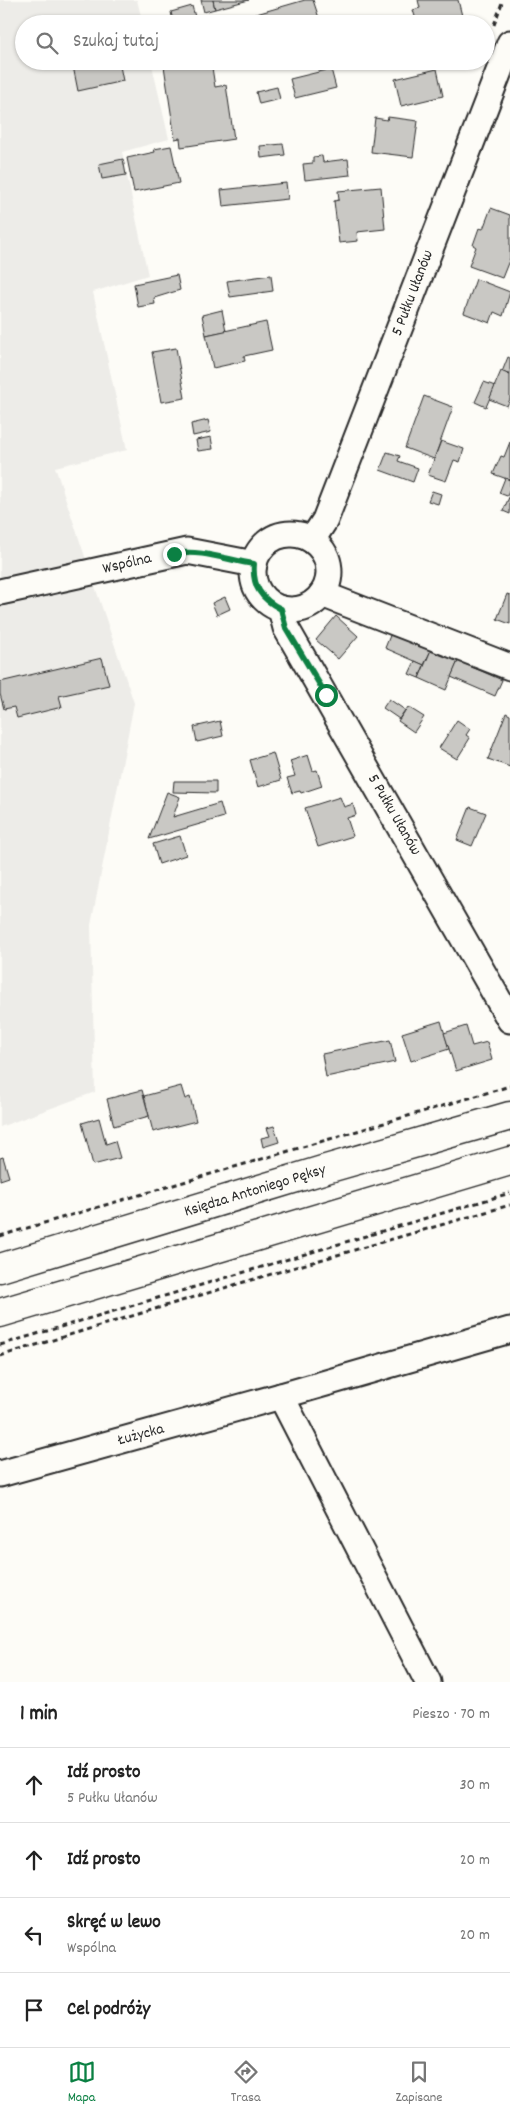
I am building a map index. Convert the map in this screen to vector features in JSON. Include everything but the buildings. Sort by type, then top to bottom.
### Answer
[{"type":"main road","name":"Księdza Antoniego Pęksy","points":[[0,1268],[510,1116]]},
{"type":"main road","points":[[0,1313],[510,1162]]},
{"type":"street","name":"5 Pułku Ułanów","points":[[312,540],[325,520],[510,44]]},
{"type":"street","points":[[288,534],[300,535],[312,540],[321,549],[328,565],[327,584],[322,594],[314,602],[303,608],[281,609],[270,604],[256,586],[253,575],[258,553],[276,537],[288,534]]},
{"type":"street","name":"Wspólna","points":[[0,592],[187,551],[254,564]]},
{"type":"street","points":[[322,594],[510,667]]},
{"type":"street","name":"5 Pułku Ułanów","points":[[281,609],[286,628],[510,1020]]},
{"type":"street","name":"Łużycka","points":[[0,1474],[510,1330]]},
{"type":"street","points":[[281,1396],[428,1682]]},
{"type":"path","points":[[0,1236],[510,1086]]},
{"type":"path","points":[[0,1345],[510,1193]]},
{"type":"path","points":[[0,1356],[234,1285],[510,1205]]},
{"type":"shaded area","points":[[0,0],[137,0],[141,15],[15,15],[15,70],[153,70],[169,139],[122,152],[148,275],[93,292],[127,450],[55,467],[134,703],[91,925],[95,1092],[0,1127]]},
{"type":"route","points":[[174,554],[187,551],[205,553],[254,564],[253,575],[256,586],[270,604],[281,609],[286,628],[326,695]]}]
